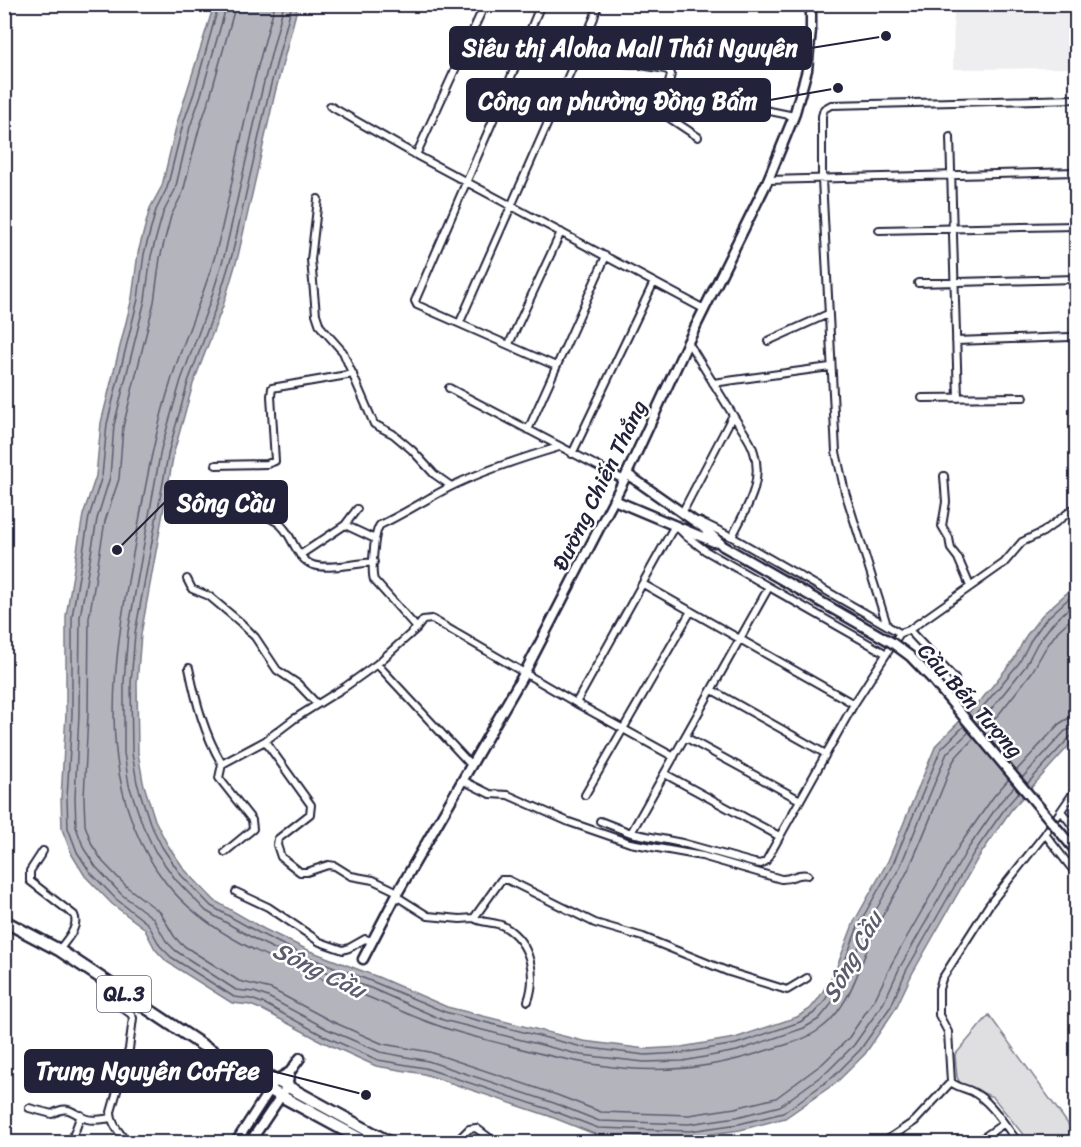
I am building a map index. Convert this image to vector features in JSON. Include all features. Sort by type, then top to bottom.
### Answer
[{"type":"highway","name":"QL.3","points":[[4,921],[59,950],[202,1045],[242,1068],[252,1067],[276,1080],[284,1091],[366,1143]]},
{"type":"highway","name":"QL.3","points":[[242,1068],[244,1076],[270,1090],[284,1091],[389,1143]]},
{"type":"main road","name":"Đường Chiến Thắng","points":[[363,958],[397,894],[525,672],[626,477],[688,342],[768,180],[794,116],[807,70],[811,4]]},
{"type":"main road","points":[[626,477],[704,528],[723,546]]},
{"type":"main road","points":[[614,500],[723,546]]},
{"type":"main road","name":"Cầu Bến Tượng","points":[[723,546],[881,636],[910,656],[1077,850]]},
{"type":"main road","points":[[250,1143],[284,1091],[290,1072],[300,1058]]},
{"type":"main road","points":[[236,1143],[276,1080],[290,1072]]},
{"type":"street","points":[[416,155],[485,4]]},
{"type":"street","points":[[541,4],[502,100],[415,299],[417,305],[556,366]]},
{"type":"street","points":[[460,322],[579,53],[598,4]]},
{"type":"street","points":[[579,53],[600,60],[645,64],[669,70],[671,74],[668,94],[660,109],[662,113],[698,137]]},
{"type":"street","points":[[668,94],[676,97],[727,102],[794,116]]},
{"type":"street","points":[[887,625],[845,492],[836,452],[822,179],[824,109],[831,105],[1077,99]]},
{"type":"street","points":[[330,106],[416,155],[704,309]]},
{"type":"street","points":[[950,137],[958,398]]},
{"type":"street","points":[[768,180],[1077,172]]},
{"type":"street","points":[[318,199],[311,260],[317,320],[343,352],[374,424],[393,434],[412,450],[434,474],[451,486]]},
{"type":"street","points":[[879,230],[1077,226]]},
{"type":"street","points":[[509,344],[561,232]]},
{"type":"street","points":[[528,430],[606,256]]},
{"type":"street","points":[[918,283],[1077,279]]},
{"type":"street","points":[[572,454],[654,282]]},
{"type":"street","points":[[768,341],[828,315]]},
{"type":"street","points":[[956,340],[1070,337]]},
{"type":"street","points":[[688,342],[754,452],[756,489],[732,537]]},
{"type":"street","points":[[713,382],[830,368]]},
{"type":"street","points":[[216,465],[267,464],[275,461],[272,388],[352,374]]},
{"type":"street","points":[[449,388],[572,454],[626,477]]},
{"type":"street","points":[[922,398],[1024,397]]},
{"type":"street","points":[[733,415],[682,513],[732,537],[900,633]]},
{"type":"street","points":[[417,628],[374,580],[375,539],[380,525],[451,486],[523,457],[559,447]]},
{"type":"street","points":[[944,476],[946,502],[942,526],[950,538],[951,549],[958,558],[970,586]]},
{"type":"street","points":[[600,821],[631,833],[682,843],[761,864],[766,861],[854,704],[900,633],[909,630],[1004,563],[1022,542],[1043,532],[1077,507]]},
{"type":"street","points":[[300,555],[345,525],[357,509]]},
{"type":"street","points":[[228,510],[255,513],[278,523],[300,555],[311,564],[321,567],[374,562]]},
{"type":"street","points":[[345,525],[375,539]]},
{"type":"street","points":[[576,703],[675,525],[706,551],[885,653]]},
{"type":"street","points":[[187,579],[192,589],[209,596],[240,622],[255,637],[277,670],[298,684],[317,704]]},
{"type":"street","points":[[643,584],[854,704]]},
{"type":"street","points":[[631,833],[769,587]]},
{"type":"street","points":[[585,795],[691,611]]},
{"type":"street","points":[[222,764],[265,741],[378,664],[423,620],[432,619],[674,757]]},
{"type":"street","points":[[909,630],[955,679]]},
{"type":"street","points":[[378,664],[471,765]]},
{"type":"street","points":[[189,668],[206,734],[222,764],[219,778],[252,820],[253,829],[225,852]]},
{"type":"street","points":[[712,690],[826,754]]},
{"type":"street","points":[[685,737],[800,800]]},
{"type":"street","points":[[265,741],[311,805],[312,810],[278,839],[278,851],[281,857],[300,872],[328,865],[351,876],[373,880],[428,916],[474,918],[506,927],[520,942],[530,960],[533,988],[528,1001]]},
{"type":"street","points":[[665,774],[779,836]]},
{"type":"street","points":[[462,780],[490,794],[508,795],[569,822],[630,843],[702,856],[786,880],[799,874],[808,875]]},
{"type":"street","points":[[884,1143],[915,1121],[951,1082],[948,1032],[939,1016],[939,989],[942,979],[989,905],[1077,789]]},
{"type":"street","points":[[1061,811],[1077,830]]},
{"type":"street","points":[[1045,834],[1077,873]]},
{"type":"street","points":[[43,851],[30,872],[30,881],[74,915],[76,919],[76,925],[59,950]]},
{"type":"street","points":[[1070,865],[1077,858]]},
{"type":"street","points":[[474,918],[501,880],[508,880],[595,924],[643,937],[750,980],[787,990],[807,978]]},
{"type":"street","points":[[236,892],[268,907],[320,942],[342,950],[365,939],[372,941]]},
{"type":"street","points":[[111,985],[106,997],[131,1014],[133,1018],[129,1049],[111,1118],[127,1143]]},
{"type":"street","points":[[951,1082],[973,1092],[989,1105],[1018,1143]]},
{"type":"street","points":[[29,1107],[52,1114],[58,1109],[63,1109],[90,1120],[111,1118]]},
{"type":"street","points":[[71,1143],[81,1115]]},
{"type":"street","points":[[977,1143],[1004,1124]]},
{"type":"street","points":[[456,1143],[469,1129],[476,1128],[495,1143]]},
{"type":"shaded area","points":[[954,5],[1076,5],[1076,68],[953,69]]},
{"type":"shaded area","points":[[989,1015],[1076,1135],[1076,1142],[1029,1142],[993,1097],[960,1083],[957,1077],[955,1055]]},
{"type":"water","name":"Sông Cầu","points":[[214,5],[298,5],[275,93],[238,256],[223,306],[193,384],[174,452],[141,634],[137,683],[138,753],[143,782],[155,820],[167,844],[185,870],[215,901],[264,929],[310,951],[447,1007],[583,1041],[646,1049],[681,1047],[735,1038],[797,1017],[810,1009],[819,998],[836,969],[854,922],[888,861],[936,745],[982,699],[1014,659],[1026,636],[1042,615],[1076,585],[1076,738],[1011,810],[978,858],[912,974],[896,1008],[865,1054],[837,1082],[785,1118],[740,1130],[690,1137],[597,1135],[549,1116],[424,1074],[376,1066],[321,1041],[263,1010],[250,1005],[232,1003],[167,962],[155,949],[144,928],[112,904],[85,876],[72,855],[62,829],[61,798],[66,714],[66,616],[83,515],[96,476],[101,423],[132,298],[138,253],[150,208],[162,186],[177,123]]},
{"type":"place","name":"Siêu thị Aloha Mall Thái Nguyên","points":[[886,36]]},
{"type":"place","name":"Công an phường Đồng Bẩm","points":[[838,88]]},
{"type":"place","name":"Sông Cầu","points":[[117,550]]},
{"type":"place","name":"Trung Nguyên Coffee","points":[[366,1095]]}]
